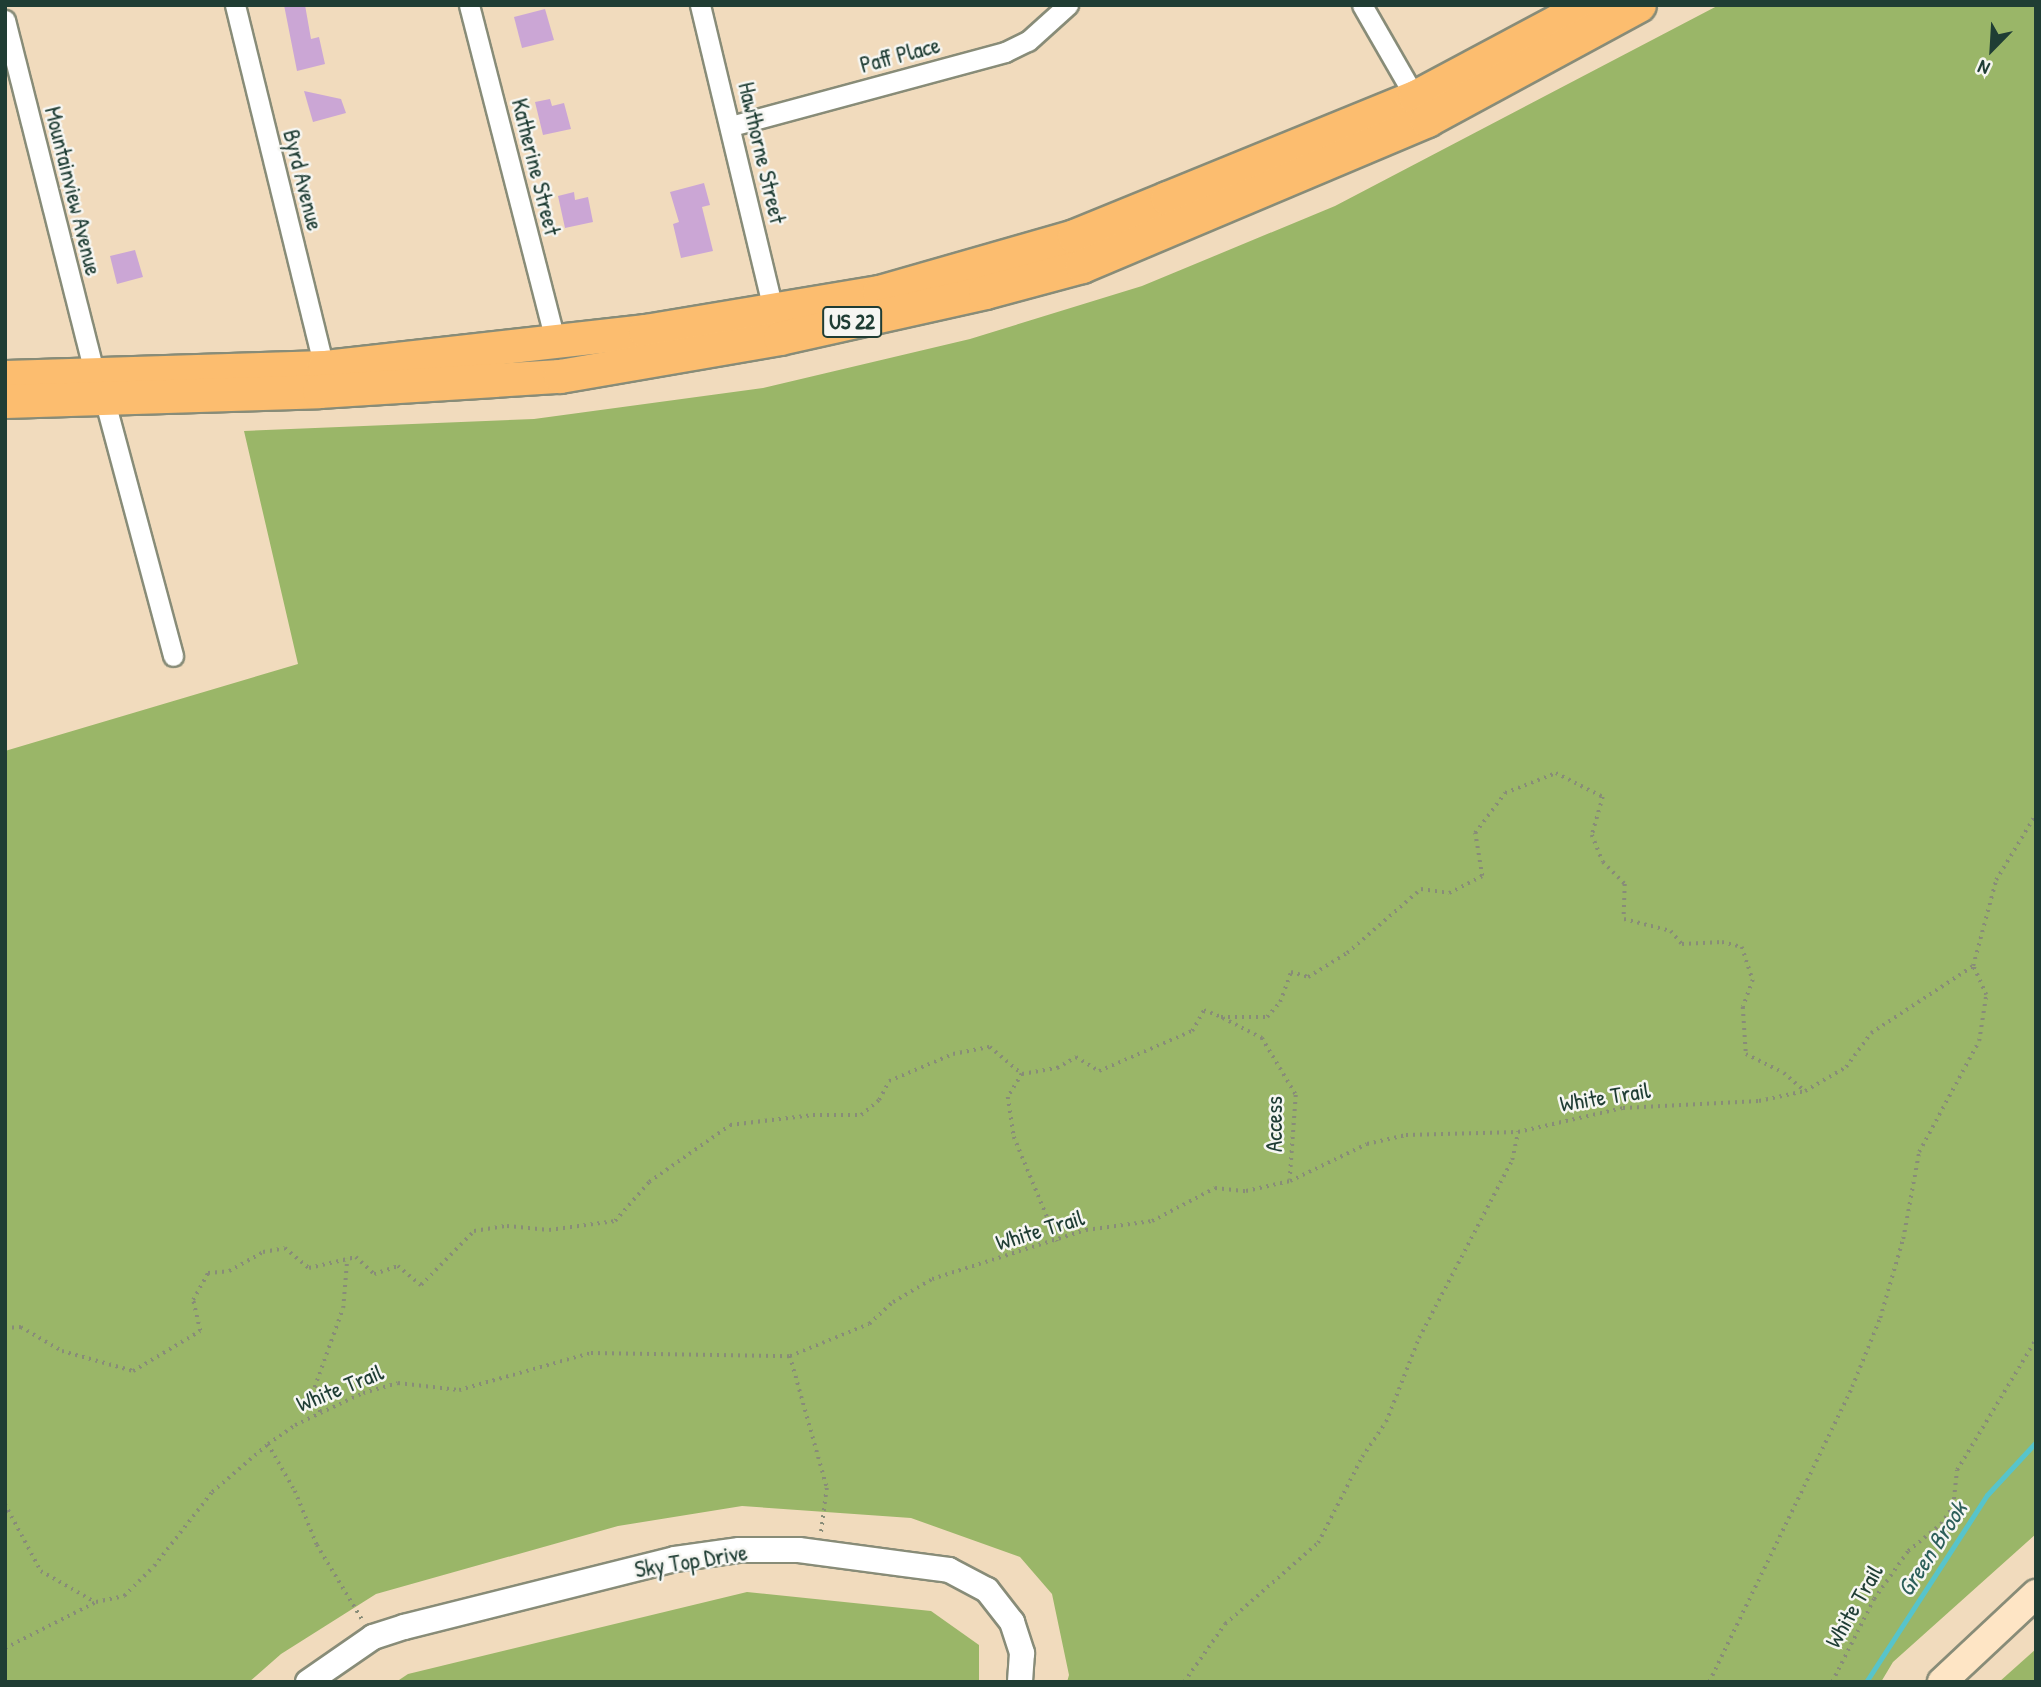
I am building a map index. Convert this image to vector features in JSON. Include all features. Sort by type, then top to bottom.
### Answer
[{"type":"highway","name":"US 22","points":[[5,401],[99,386],[324,367],[774,313],[879,292],[1074,236],[1415,97],[1587,5]]},
{"type":"highway","name":"US 22","points":[[5,377],[99,386],[560,376],[780,338],[985,292],[1082,266],[1427,120],[1639,5]]},
{"type":"main road","points":[[1942,1682],[2036,1594]]},
{"type":"street","name":"Byrd Avenue","points":[[235,5],[324,367]]},
{"type":"street","name":"Katherine Street","points":[[469,5],[555,340]]},
{"type":"street","name":"Hawthorne Street","points":[[700,5],[774,313]]},
{"type":"street","name":"Paff Place","points":[[731,126],[1005,52],[1028,41],[1068,5]]},
{"type":"street","points":[[1362,5],[1415,97]]},
{"type":"street","name":"Mountainview Avenue","points":[[5,20],[99,386],[173,656]]},
{"type":"street","name":"Sky Top Drive","points":[[309,1682],[373,1637],[675,1559],[739,1549],[819,1553],[949,1570],[987,1590],[1012,1622],[1022,1653],[1020,1682]]},
{"type":"path","points":[[1057,1241],[1014,1136],[1008,1097],[1022,1074],[1057,1068],[1076,1057],[1099,1071],[1192,1031],[1204,1010],[1221,1017],[1267,1017],[1280,1002],[1292,972],[1308,977],[1347,953],[1421,889],[1449,893],[1482,876],[1475,833],[1504,793],[1556,772],[1603,797],[1591,835],[1603,862],[1625,884],[1624,919],[1671,931],[1682,944],[1722,942],[1742,947],[1753,980],[1743,1007],[1746,1054],[1784,1073],[1805,1091]]},
{"type":"path","points":[[1709,1682],[1852,1387],[1880,1318],[1903,1239],[1919,1152],[1979,1041],[1986,995],[1973,967],[1996,880],[2036,814]]},
{"type":"path","name":"White Trail","points":[[5,1648],[96,1602],[124,1596],[154,1566],[212,1492],[268,1444],[320,1412],[398,1383],[459,1390],[591,1353],[790,1356],[869,1324],[893,1302],[932,1279],[1086,1230],[1152,1221],[1214,1188],[1246,1191],[1290,1181],[1367,1144],[1406,1135],[1518,1132],[1623,1108],[1759,1101],[1805,1091],[1846,1067],[1871,1033],[1973,967]]},
{"type":"path","name":"Access","points":[[1221,1017],[1262,1038],[1296,1095],[1290,1181]]},
{"type":"path","points":[[5,1328],[21,1327],[62,1351],[133,1371],[200,1331],[194,1300],[208,1273],[229,1271],[263,1252],[285,1248],[310,1268],[356,1257],[374,1274],[398,1266],[421,1284],[474,1231],[507,1226],[549,1230],[615,1221],[649,1182],[730,1125],[813,1115],[861,1115],[879,1100],[889,1082],[953,1054],[990,1047],[1022,1074]]},
{"type":"path","points":[[1184,1682],[1225,1624],[1318,1543],[1362,1457],[1386,1422],[1419,1338],[1513,1160],[1518,1132]]},
{"type":"path","points":[[320,1412],[312,1394],[343,1308],[346,1259]]},
{"type":"path","name":"White Trail","points":[[1832,1682],[1874,1599],[1908,1551],[1941,1524],[1953,1506],[1957,1470],[2036,1339]]},
{"type":"path","points":[[790,1356],[827,1488],[819,1553]]},
{"type":"path","points":[[268,1444],[295,1491],[317,1545],[373,1637]]},
{"type":"path","points":[[5,1504],[41,1571],[96,1602]]},
{"type":"green space","points":[[1719,5],[2036,5],[2036,1534],[1893,1662],[1881,1682],[1067,1682],[1069,1675],[1052,1594],[1020,1557],[911,1518],[742,1506],[618,1526],[376,1594],[281,1654],[249,1682],[5,1682],[5,751],[298,664],[244,431],[534,419],[763,388],[970,339],[1142,286],[1335,206]]},
{"type":"green space","points":[[747,1592],[931,1611],[979,1645],[979,1682],[396,1682],[408,1674]]},
{"type":"green space","points":[[2036,1649],[2036,1682],[1999,1682]]},
{"type":"building","points":[[284,5],[305,5],[311,39],[319,37],[325,64],[297,71]]},
{"type":"building","points":[[545,9],[554,40],[522,48],[514,17]]},
{"type":"building","points":[[304,91],[341,99],[346,113],[313,122]]},
{"type":"building","points":[[550,99],[552,106],[564,103],[571,129],[543,135],[535,102]]},
{"type":"building","points":[[704,183],[710,205],[702,207],[713,251],[681,258],[673,224],[679,222],[670,192]]},
{"type":"building","points":[[574,192],[575,200],[588,197],[593,222],[565,228],[558,196]]},
{"type":"building","points":[[135,250],[143,277],[117,284],[110,256]]},
{"type":"waterway","name":"Green Brook","points":[[1866,1682],[1987,1495],[2036,1442]]}]
